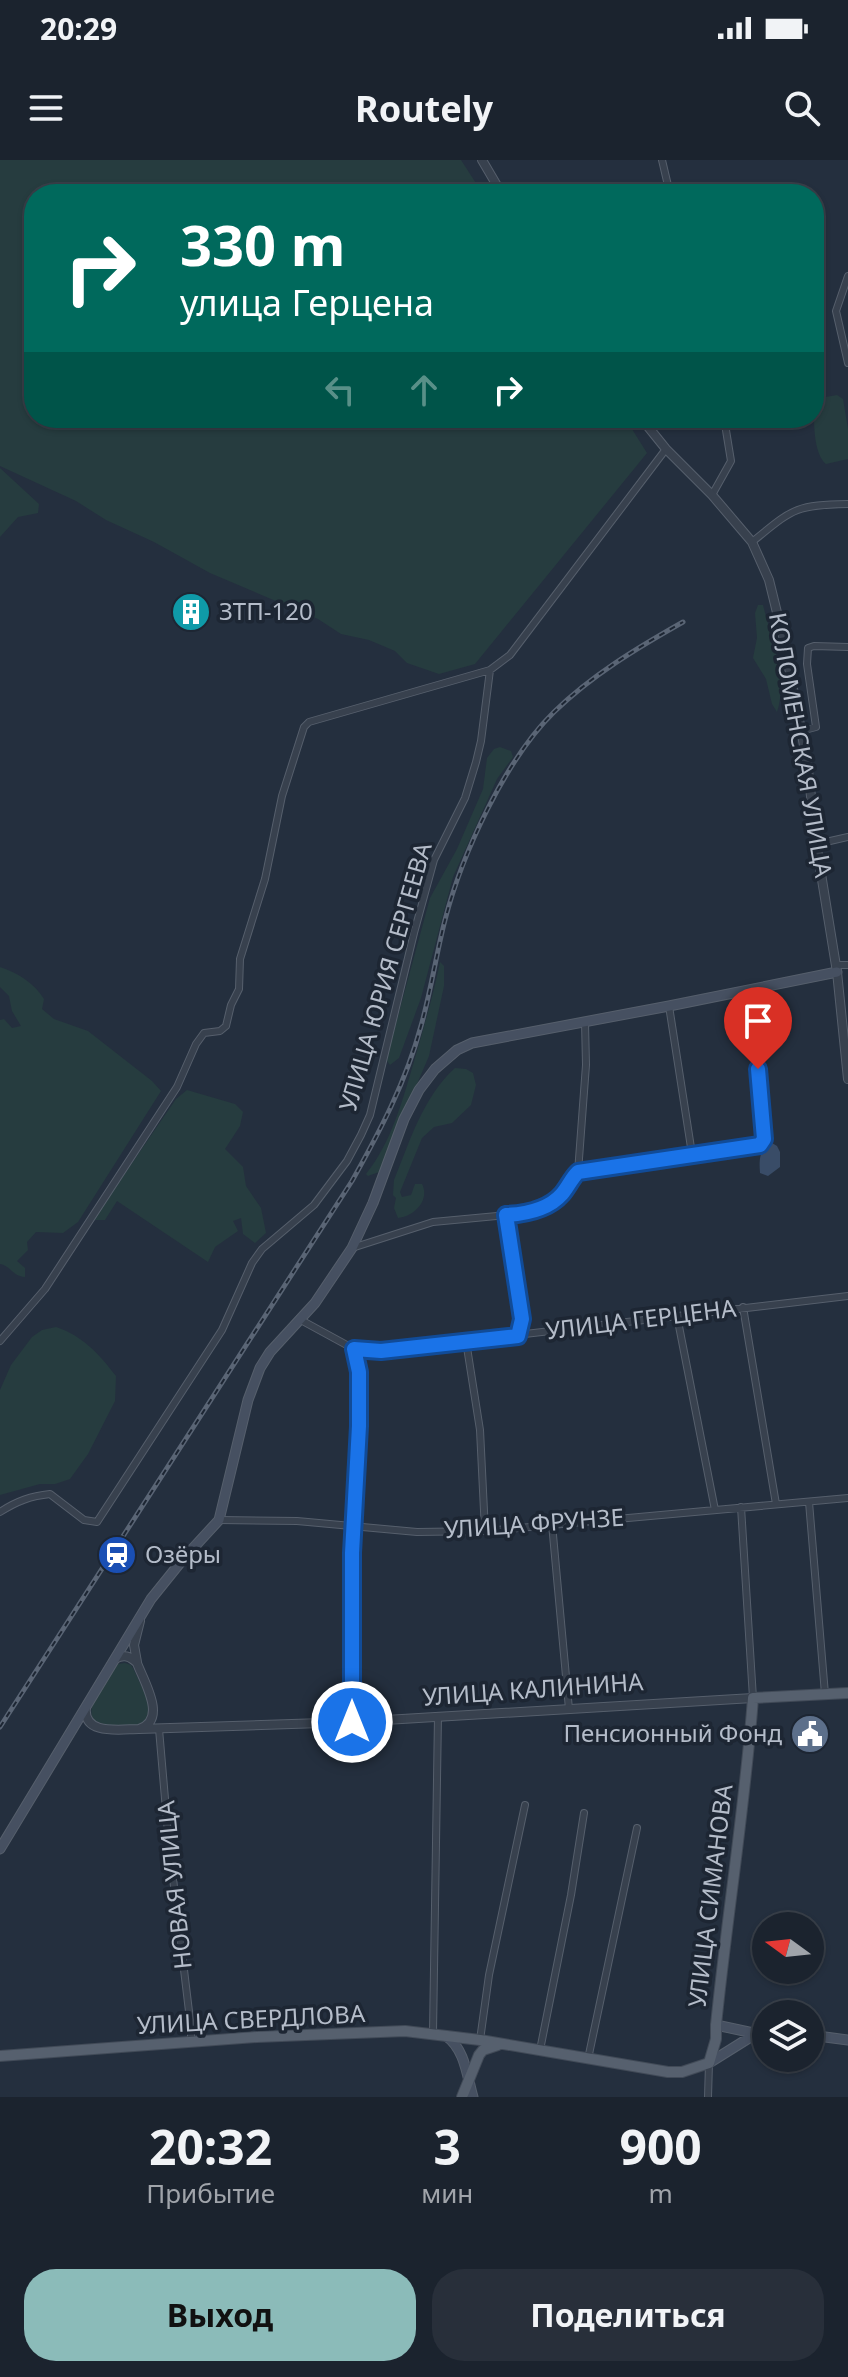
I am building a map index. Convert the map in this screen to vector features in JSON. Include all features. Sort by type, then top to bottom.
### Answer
[{"type":"main road","points":[[0,1849],[142,1614],[170,1575],[219,1520],[254,1381],[270,1352],[315,1303],[352,1248],[373,1203],[404,1119],[419,1090],[435,1069],[457,1050],[472,1043],[749,990],[836,968]]},
{"type":"main road","name":"УЛИЦА КАЛИНИНА","points":[[753,1698],[848,1693]]},
{"type":"main road","name":"УЛИЦА СИМАНОВА","points":[[709,2063],[716,2039],[726,1922],[750,1747],[753,1698]]},
{"type":"main road","points":[[716,2025],[752,2031]]},
{"type":"main road","name":"УЛИЦА СВЕРДЛОВА","points":[[0,2056],[405,2031],[480,2040],[668,2072],[682,2072],[709,2063]]},
{"type":"main road","points":[[433,2033],[454,2042],[461,2053],[473,2097]]},
{"type":"main road","points":[[824,2037],[848,2040]]},
{"type":"main road","points":[[709,2063],[752,2039]]},
{"type":"main road","points":[[462,2097],[475,2061],[483,2050],[504,2044]]},
{"type":"street","points":[[482,160],[496,184]]},
{"type":"street","points":[[662,160],[668,184]]},
{"type":"street","points":[[848,276],[836,311],[848,363]]},
{"type":"street","name":"КОЛОМЕНСКАЯ УЛИЦА","points":[[649,428],[752,542],[769,580],[801,731],[836,968],[848,1079]]},
{"type":"street","points":[[712,495],[731,461],[726,428]]},
{"type":"street","points":[[0,1341],[45,1289],[177,1087],[196,1044],[204,1033],[220,1031],[226,1026],[239,989],[240,959],[265,879],[282,796],[304,727],[309,722],[490,670],[510,655],[666,449]]},
{"type":"street","points":[[752,542],[779,518],[801,507],[848,504]]},
{"type":"street","points":[[801,731],[816,727],[807,664],[808,648],[848,647]]},
{"type":"street","name":"УЛИЦА ЮРИЯ СЕРГЕЕВА","points":[[0,1512],[17,1501],[50,1494],[84,1520],[97,1522],[222,1330],[252,1263],[262,1249],[314,1205],[347,1161],[370,1115],[434,860],[465,798],[476,762],[490,670]]},
{"type":"street","points":[[817,844],[848,837]]},
{"type":"street","points":[[836,968],[848,965]]},
{"type":"street","points":[[578,1172],[760,1145],[764,1139],[763,1122],[749,990]]},
{"type":"street","points":[[669,1006],[692,1154]]},
{"type":"street","points":[[352,1248],[433,1222],[529,1211],[552,1203],[561,1195],[578,1172],[586,1078],[585,1022]]},
{"type":"street","points":[[506,1215],[522,1319],[518,1336]]},
{"type":"street","name":"УЛИЦА ГЕРЦЕНА","points":[[299,1319],[354,1349],[381,1351],[848,1296]]},
{"type":"street","points":[[743,1307],[776,1504]]},
{"type":"street","points":[[677,1316],[715,1510]]},
{"type":"street","points":[[466,1341],[480,1430],[485,1531]]},
{"type":"street","points":[[352,1722],[352,1553],[359,1426],[359,1372],[354,1349]]},
{"type":"street","name":"УЛИЦА ФРУНЗЕ","points":[[219,1520],[297,1521],[417,1532],[485,1531],[848,1498]]},
{"type":"street","points":[[809,1502],[825,1694]]},
{"type":"street","points":[[741,1507],[753,1698]]},
{"type":"street","points":[[552,1524],[569,1709]]},
{"type":"street","points":[[142,1614],[134,1645],[137,1663],[161,1723],[173,1728]]},
{"type":"street","points":[[115,1660],[124,1656],[137,1663]]},
{"type":"street","name":"УЛИЦА КАЛИНИНА","points":[[139,1729],[352,1722],[753,1698]]},
{"type":"street","points":[[87,1703],[85,1716],[97,1728],[139,1729],[149,1725],[153,1707]]},
{"type":"street","points":[[433,2033],[438,1716]]},
{"type":"street","name":"НОВАЯ УЛИЦА","points":[[159,1729],[191,2042]]},
{"type":"street","points":[[480,2040],[509,1870],[525,1805]]},
{"type":"street","points":[[540,2051],[584,1813]]},
{"type":"street","points":[[588,2059],[637,1828]]},
{"type":"street","name":"УЛИЦА СИМАНОВА","points":[[708,2097],[709,2063]]},
{"type":"green space","points":[[0,160],[461,160],[477,184],[24,184],[24,428],[631,428],[647,453],[475,664],[439,674],[407,663],[395,651],[369,640],[341,634],[318,619],[210,573],[106,520],[76,501],[0,466]]},
{"type":"green space","points":[[837,395],[843,399],[848,429],[848,459],[826,464],[818,451],[814,428],[824,428],[824,397]]},
{"type":"green space","points":[[0,468],[39,504],[38,513],[18,517],[0,537]]},
{"type":"green space","points":[[758,605],[763,605],[780,672],[777,712],[766,679],[753,658]]},
{"type":"green space","points":[[500,747],[511,751],[513,757],[497,779],[453,877],[421,998],[399,1058],[390,1065],[388,1053],[430,898],[457,849],[483,789],[487,758]]},
{"type":"green space","points":[[440,962],[444,966],[444,986],[429,1056],[379,1172],[368,1176],[366,1174],[389,1136],[400,1108]]},
{"type":"green space","points":[[0,967],[30,983],[44,999],[42,1009],[54,1019],[88,1031],[161,1091],[78,1222],[63,1233],[36,1232],[27,1242],[28,1250],[17,1261],[25,1268],[25,1277],[0,1264],[0,1020],[4,1019],[12,1028],[21,1026],[12,1011],[9,996],[0,987]]},
{"type":"green space","points":[[455,1068],[473,1073],[476,1085],[471,1105],[452,1123],[434,1127],[422,1138],[400,1192],[402,1197],[411,1195],[415,1184],[422,1184],[424,1196],[415,1211],[398,1218],[394,1208],[394,1180],[426,1106]]},
{"type":"green space","points":[[187,1090],[235,1104],[243,1112],[240,1126],[225,1149],[243,1167],[246,1186],[261,1208],[266,1233],[255,1243],[243,1234],[241,1218],[233,1221],[238,1231],[215,1247],[208,1262],[117,1201],[105,1220],[93,1220],[176,1099]]},
{"type":"green space","points":[[56,1327],[82,1341],[110,1368],[116,1376],[115,1401],[88,1454],[70,1479],[0,1495],[0,1390],[11,1365],[32,1337],[42,1330]]},
{"type":"green space","points":[[118,1664],[131,1665],[146,1695],[150,1711],[148,1718],[143,1723],[125,1727],[97,1722],[92,1718],[96,1697]]},
{"type":"water","points":[[772,1143],[780,1152],[780,1167],[768,1176],[760,1173],[760,1159],[764,1148]]},
{"type":"railway","points":[[0,1727],[352,1181],[372,1144],[415,1047],[445,920],[462,866],[502,782],[536,732],[554,712],[616,663],[683,622]]},
{"type":"place","name":"ЗТП-120","points":[[191,612]]},
{"type":"place","name":"Озёры","points":[[117,1555]]},
{"type":"place","name":"Пенсионный Фонд","points":[[810,1734]]},
{"type":"route","points":[[352,1722],[352,1553],[359,1426],[359,1372],[354,1349],[381,1351],[518,1336],[522,1319],[506,1215],[552,1203],[578,1172],[760,1145],[764,1139],[758,1069]]}]
